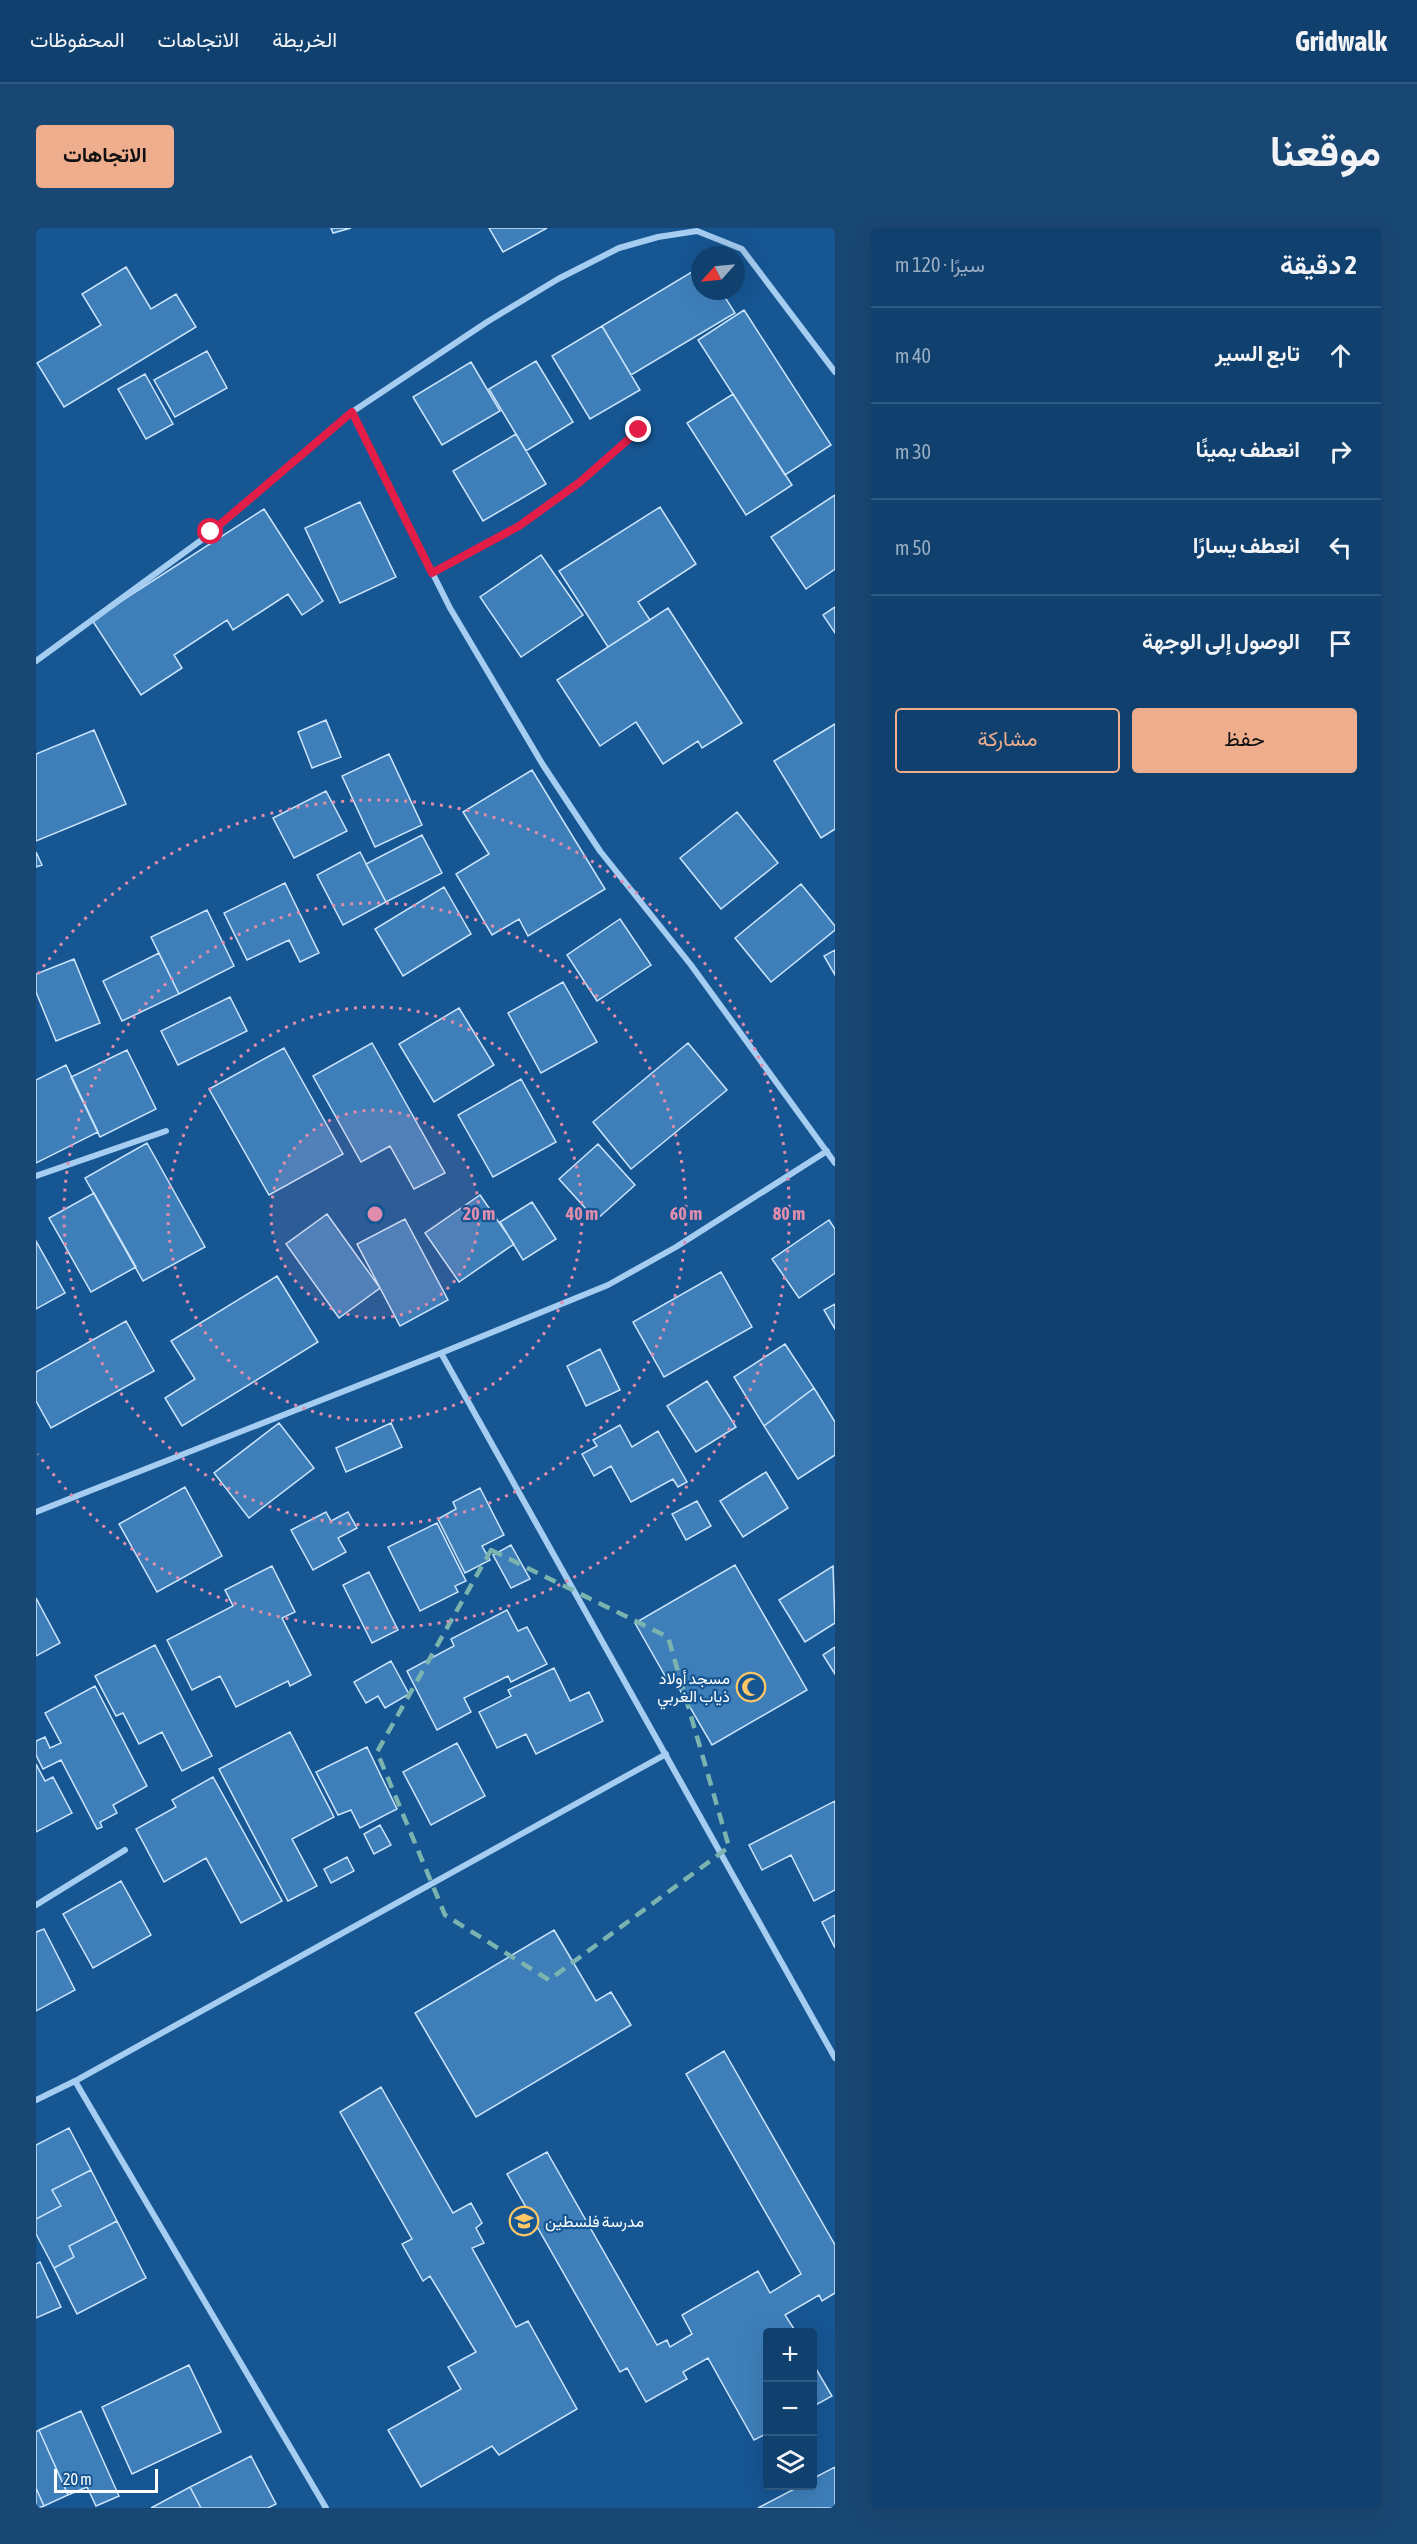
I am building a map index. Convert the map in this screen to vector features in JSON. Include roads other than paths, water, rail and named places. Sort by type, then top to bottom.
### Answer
[{"type":"street","points":[[36,661],[211,532],[352,412],[487,322],[558,279],[619,248],[658,237],[697,231],[742,249],[835,372]]},
{"type":"street","points":[[352,412],[432,573],[513,716],[600,851],[692,965],[835,1163]]},
{"type":"street","points":[[432,573],[519,526],[580,482],[639,430]]},
{"type":"street","points":[[36,1176],[166,1131]]},
{"type":"street","points":[[36,1512],[608,1285],[676,1247],[827,1151]]},
{"type":"street","points":[[441,1353],[835,2058]]},
{"type":"street","points":[[36,2100],[75,2081],[666,1754]]},
{"type":"street","points":[[36,1905],[125,1850]]},
{"type":"street","points":[[75,2081],[326,2508]]},
{"type":"place","name":"مسجد أولاد ذياب الغربي","points":[[751,1687]]},
{"type":"place","name":"مدرسة فلسطين","points":[[524,2221]]}]
